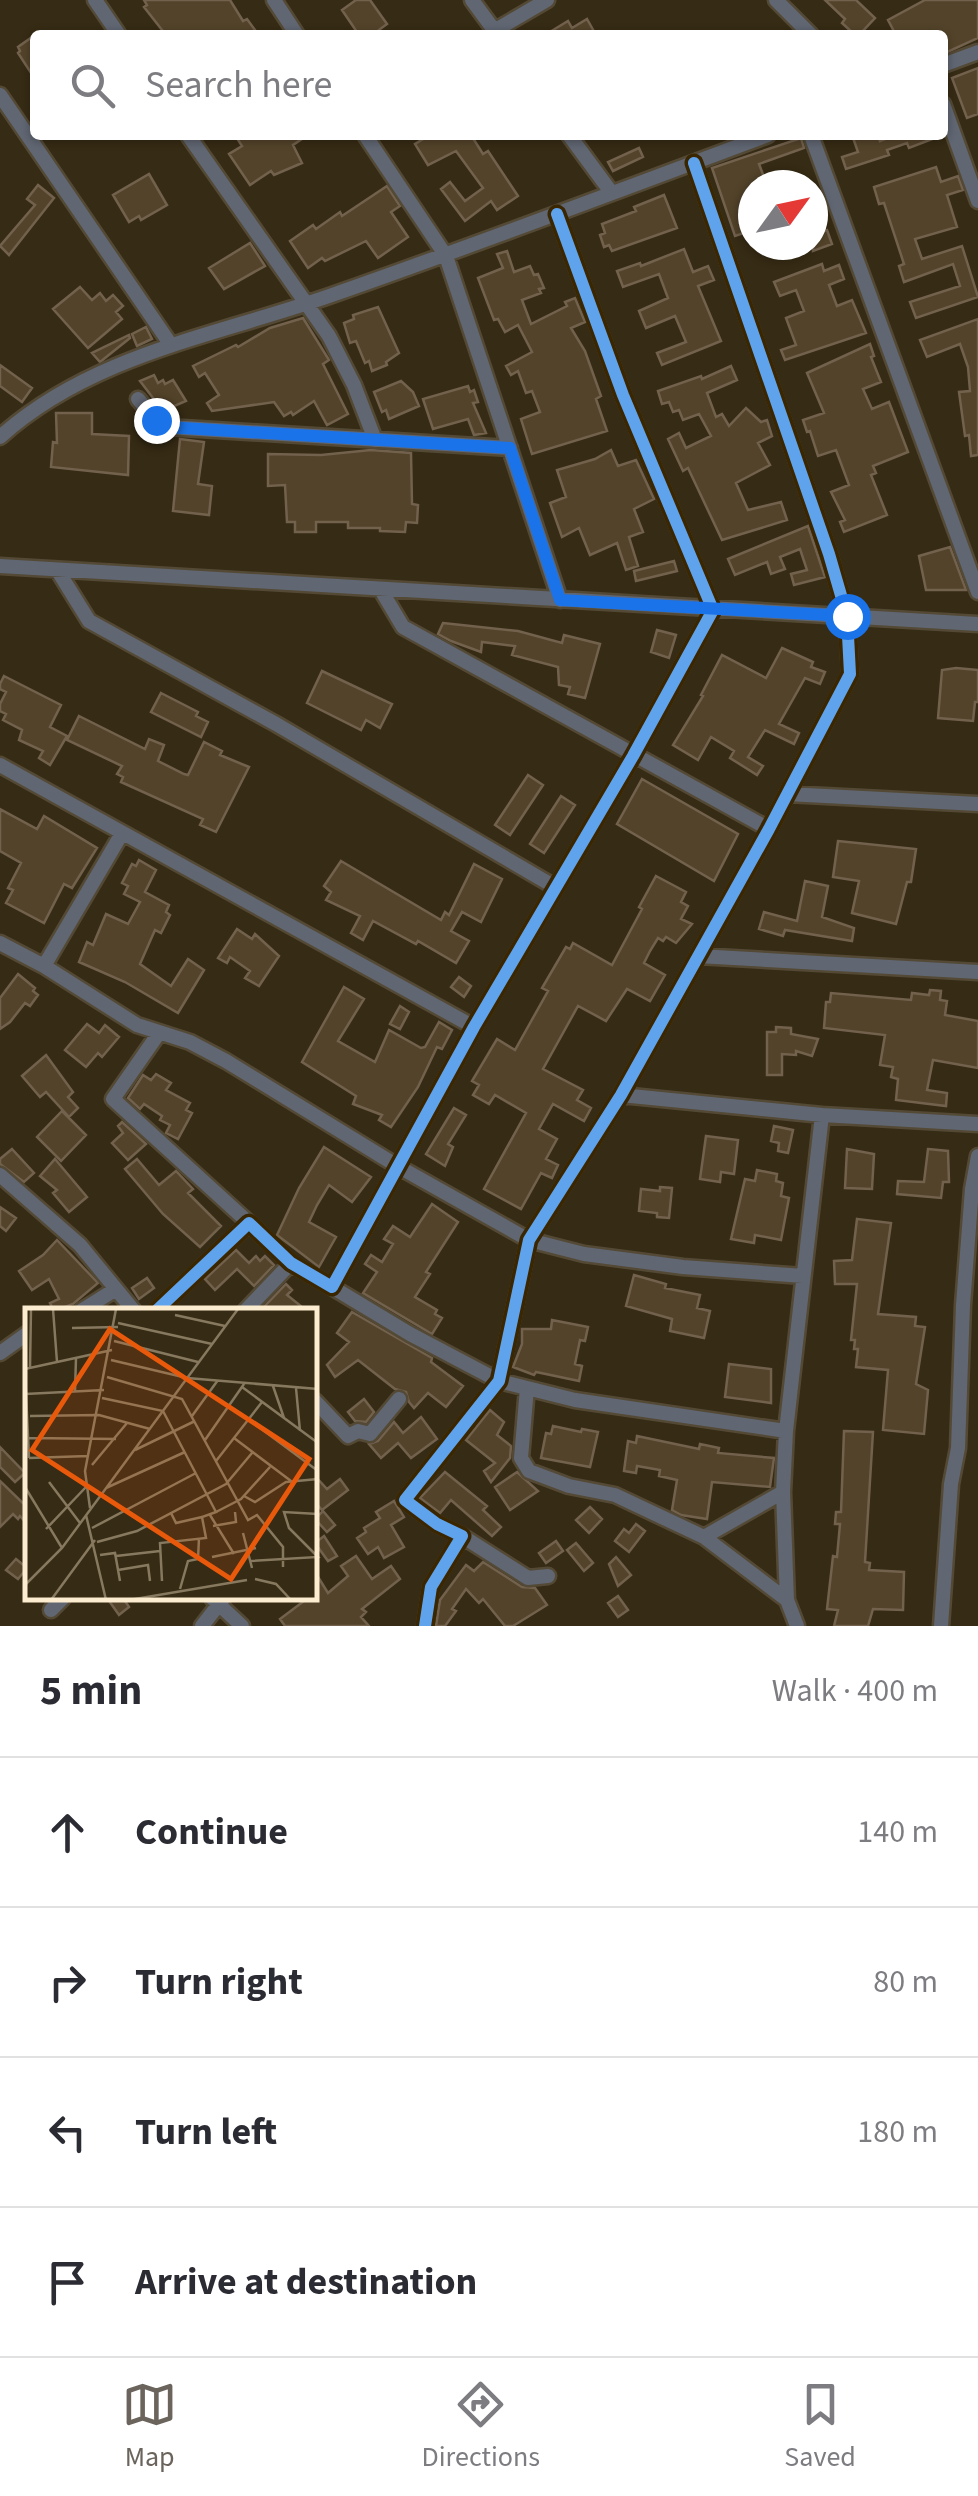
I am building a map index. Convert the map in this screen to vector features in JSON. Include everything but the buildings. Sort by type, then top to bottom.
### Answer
[{"type":"street","points":[[95,0],[116,30]]},
{"type":"street","points":[[274,0],[294,30]]},
{"type":"street","points":[[472,0],[494,30]]},
{"type":"street","points":[[501,30],[547,0]]},
{"type":"street","points":[[776,0],[806,30]]},
{"type":"street","points":[[948,63],[978,52]]},
{"type":"street","points":[[0,95],[30,139]]},
{"type":"street","points":[[948,118],[978,201]]},
{"type":"street","points":[[31,140],[171,344]]},
{"type":"street","points":[[191,140],[329,336],[375,440]]},
{"type":"street","points":[[368,140],[446,256],[560,600]]},
{"type":"street","points":[[574,140],[611,192]]},
{"type":"street","points":[[0,438],[39,405],[77,383],[171,344],[306,305],[755,140]]},
{"type":"street","points":[[812,140],[978,592]]},
{"type":"street","points":[[548,1576],[528,1578],[405,1500],[499,1381],[529,1240],[621,1095],[850,674],[847,616],[694,163]]},
{"type":"street","points":[[556,214],[623,395],[713,610]]},
{"type":"street","points":[[138,400],[167,427],[510,448]]},
{"type":"street","points":[[0,566],[978,624]]},
{"type":"street","points":[[58,571],[88,621],[276,724],[555,887]]},
{"type":"street","points":[[382,590],[403,627],[769,829]]},
{"type":"street","points":[[332,1287],[474,1027],[633,756],[713,610]]},
{"type":"street","points":[[0,765],[474,1027]]},
{"type":"street","points":[[787,794],[978,804]]},
{"type":"street","points":[[44,966],[121,835]]},
{"type":"street","points":[[0,943],[126,1018],[159,1034],[190,1042],[226,1061],[399,1167],[529,1240],[584,1254],[683,1267],[803,1276]]},
{"type":"street","points":[[698,956],[978,972]]},
{"type":"street","points":[[159,1034],[114,1099],[291,1264],[499,1381],[593,1403],[786,1430]]},
{"type":"street","points":[[621,1095],[822,1115],[978,1124]]},
{"type":"street","points":[[796,1626],[787,1600],[783,1492],[786,1430],[822,1115]]},
{"type":"street","points":[[942,1626],[951,1484],[958,1448],[963,1306],[978,1156]]},
{"type":"street","points":[[0,1175],[80,1245],[132,1308]]},
{"type":"street","points":[[159,1308],[249,1222]]},
{"type":"street","points":[[248,1308],[291,1264]]},
{"type":"street","points":[[85,1308],[116,1289]]},
{"type":"street","points":[[0,1354],[25,1335]]},
{"type":"street","points":[[526,1388],[521,1458],[530,1472],[569,1486],[615,1495],[704,1537],[787,1600]]},
{"type":"street","points":[[318,1404],[348,1436],[358,1431],[370,1434],[400,1399]]},
{"type":"street","points":[[704,1537],[783,1492]]},
{"type":"street","points":[[426,1626],[430,1587],[462,1536]]},
{"type":"street","points":[[202,1626],[217,1601]]},
{"type":"street","points":[[219,1601],[242,1626]]},
{"type":"cycle path","points":[[425,1626],[431,1587],[462,1536],[437,1524],[405,1500],[499,1381],[529,1240],[621,1095],[850,674],[847,616],[829,554],[694,163]]},
{"type":"cycle path","points":[[159,1308],[249,1223],[291,1263],[332,1287],[474,1027],[633,756],[713,610],[623,395],[557,214]]},
{"type":"route","points":[[156,420],[167,427],[510,448],[560,600],[847,616]]}]
